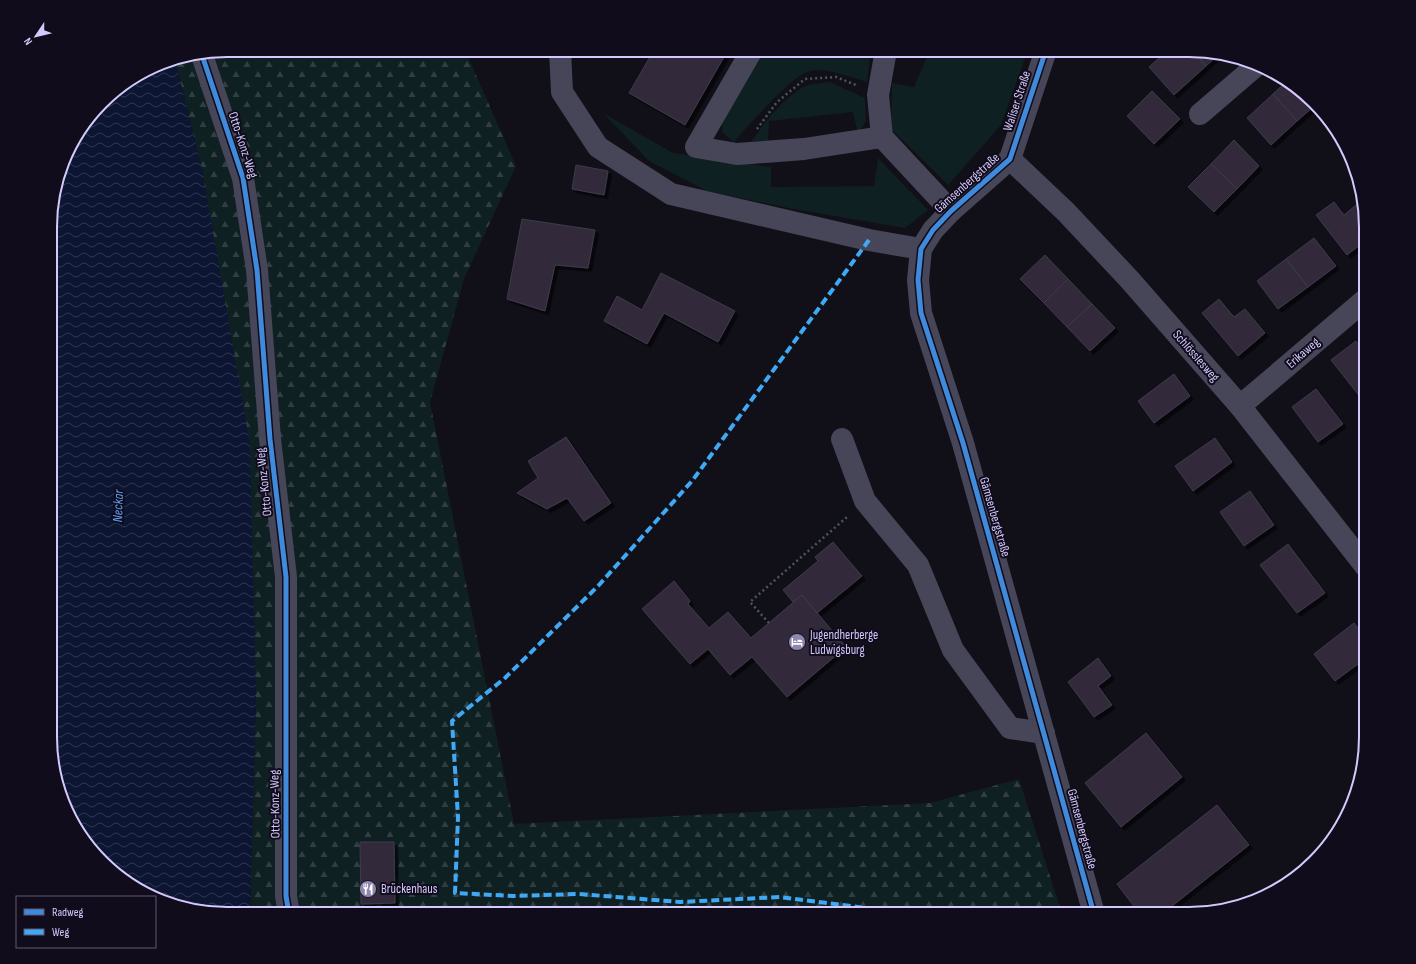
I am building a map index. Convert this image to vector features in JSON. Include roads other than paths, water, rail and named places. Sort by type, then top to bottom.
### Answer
[{"type":"street","points":[[560,57],[562,92],[598,147],[671,194],[869,240],[921,249]]},
{"type":"street","points":[[748,57],[696,147],[737,154],[804,149],[882,137]]},
{"type":"street","points":[[885,57],[878,95],[882,137],[951,211]]},
{"type":"street","name":"Waliser Straße","points":[[1010,159],[1044,57]]},
{"type":"street","name":"Otto-Konz-Weg","points":[[203,58],[243,178],[257,270],[270,439],[286,577],[286,896],[288,907]]},
{"type":"street","points":[[1200,114],[1253,69]]},
{"type":"street","name":"Gämsenbergstraße","points":[[1010,159],[951,211],[933,230],[921,249],[918,280],[921,313],[962,443],[1092,907]]},
{"type":"street","name":"Schlösslesweg","points":[[1010,159],[1066,212],[1129,279],[1240,406],[1359,558]]},
{"type":"street","name":"Erikaweg","points":[[1240,406],[1359,305]]},
{"type":"street","points":[[842,439],[866,501],[918,565],[953,650],[1010,728],[1044,733]]},
{"type":"water","name":"Neckar","points":[[176,65],[202,169],[250,444],[256,697],[250,907],[205,906],[172,898],[142,884],[115,865],[92,840],[80,822],[70,802],[60,770],[57,748],[57,216],[60,194],[70,162],[80,142],[99,115],[115,99],[142,80]]},
{"type":"place","name":"Jugendherberge Ludwigsburg","points":[[797,642]]},
{"type":"place","name":"Brückenhaus","points":[[368,889]]}]
